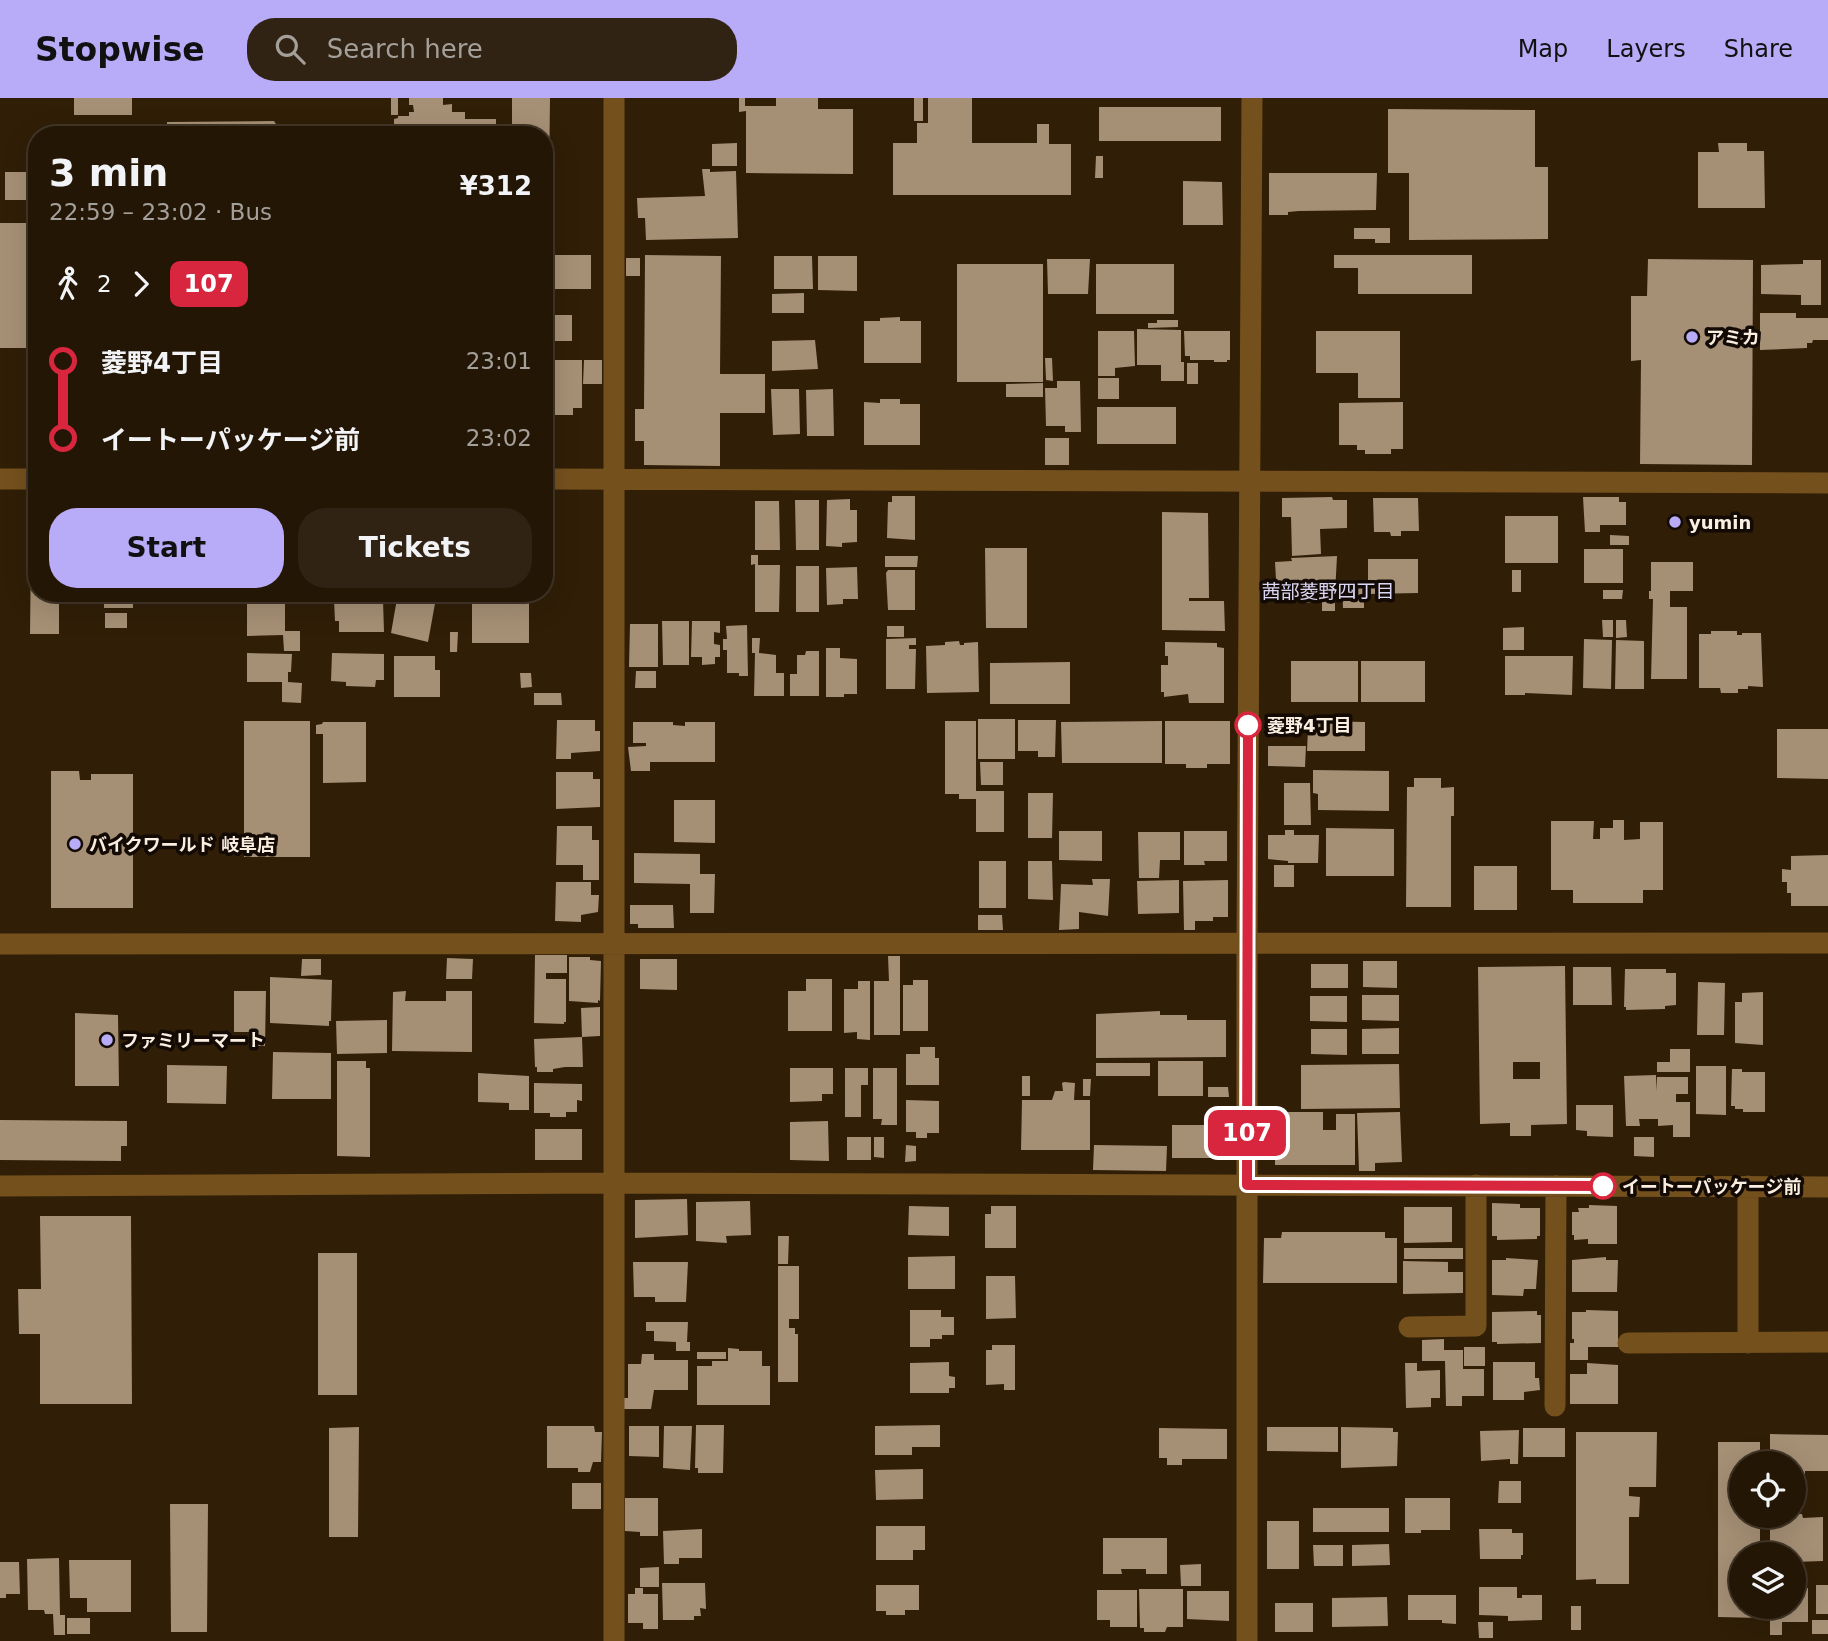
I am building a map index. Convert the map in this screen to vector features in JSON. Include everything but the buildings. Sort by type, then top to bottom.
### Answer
[{"type":"street","points":[[614,98],[614,1641]]},
{"type":"street","points":[[1247,1641],[1247,943],[1252,98]]},
{"type":"street","points":[[0,479],[28,479]]},
{"type":"street","points":[[553,479],[1828,483]]},
{"type":"street","points":[[0,944],[1828,943]]},
{"type":"street","points":[[0,1186],[612,1183],[1828,1187]]},
{"type":"street","points":[[1409,1326],[1476,1326],[1476,1185]]},
{"type":"street","points":[[1555,1406],[1556,1186]]},
{"type":"street","points":[[1748,1186],[1748,1343]]},
{"type":"street","points":[[1628,1343],[1828,1342]]},
{"type":"bus line","name":"107","points":[[1248,725],[1247,1185],[1603,1186]]},
{"type":"place","name":"アミカ","points":[[1692,337]]},
{"type":"place","name":"yumin","points":[[1675,522]]},
{"type":"place","name":"菱野4丁目","points":[[1248,725]]},
{"type":"place","name":"バイクワールド 岐阜店","points":[[75,844]]},
{"type":"place","name":"ファミリーマート","points":[[107,1040]]},
{"type":"place","name":"イートーパッケージ前","points":[[1603,1186]]},
{"type":"district","name":"茜部菱野四丁目","points":[[1328,591]]}]
